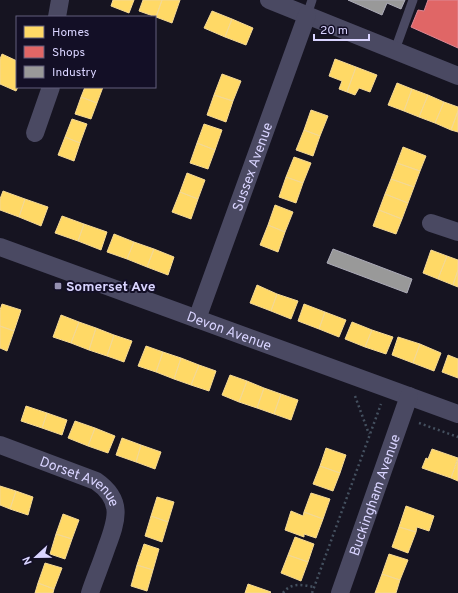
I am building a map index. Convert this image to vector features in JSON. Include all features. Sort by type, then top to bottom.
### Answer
[{"type":"street","points":[[57,16],[60,0]]},
{"type":"street","points":[[269,0],[309,7],[395,50],[458,76]]},
{"type":"street","name":"Sussex Avenue","points":[[197,319],[309,7]]},
{"type":"street","points":[[35,133],[52,88]]},
{"type":"street","points":[[432,223],[458,232]]},
{"type":"street","name":"Devon Avenue","points":[[0,246],[458,414]]},
{"type":"street","name":"Buckingham Avenue","points":[[340,593],[409,396]]},
{"type":"street","name":"Dorset Avenue","points":[[0,445],[96,481],[108,492],[115,506],[116,522],[90,593]]},
{"type":"lane","points":[[395,50],[413,0]]},
{"type":"path","points":[[347,374],[370,435]]},
{"type":"path","points":[[312,593],[387,388]]},
{"type":"path","points":[[402,417],[458,437]]},
{"type":"path","points":[[283,593],[294,585],[314,587]]},
{"type":"building: Homes","points":[[113,0],[134,0],[129,13],[111,6]]},
{"type":"building: Homes","points":[[143,0],[162,0],[156,17],[139,11]]},
{"type":"building: Homes","points":[[162,0],[180,0],[172,23],[156,17]]},
{"type":"building: Homes","points":[[212,11],[232,19],[225,37],[204,28]]},
{"type":"building: Homes","points":[[232,19],[253,28],[246,45],[225,37]]},
{"type":"building: Homes","points":[[2,54],[16,61],[16,88],[18,88],[16,91],[0,84],[0,59]]},
{"type":"building: Homes","points":[[335,59],[356,67],[347,92],[339,89],[342,81],[329,76]]},
{"type":"building: Homes","points":[[356,67],[377,75],[370,92],[359,88],[355,95],[347,92]]},
{"type":"building: Homes","points":[[222,74],[241,81],[233,101],[214,95]]},
{"type":"building: Homes","points":[[397,83],[412,89],[404,111],[388,105]]},
{"type":"building: Homes","points":[[85,88],[103,88],[97,103],[81,97]]},
{"type":"building: Homes","points":[[412,89],[428,95],[419,117],[404,111]]},
{"type":"building: Homes","points":[[214,95],[233,101],[226,122],[207,115]]},
{"type":"building: Homes","points":[[428,95],[444,102],[435,123],[419,117]]},
{"type":"building: Homes","points":[[81,97],[97,103],[91,119],[75,114]]},
{"type":"building: Homes","points":[[444,102],[458,107],[451,130],[435,123]]},
{"type":"building: Homes","points":[[311,110],[328,116],[320,136],[304,130]]},
{"type":"building: Homes","points":[[458,111],[458,132],[451,130]]},
{"type":"building: Homes","points":[[72,119],[87,124],[80,143],[65,137]]},
{"type":"building: Homes","points":[[204,124],[222,130],[215,150],[197,143]]},
{"type":"building: Homes","points":[[304,130],[320,136],[313,156],[296,150]]},
{"type":"building: Homes","points":[[65,137],[80,143],[74,161],[58,155]]},
{"type":"building: Homes","points":[[197,143],[215,150],[208,169],[190,163]]},
{"type":"building: Homes","points":[[403,147],[426,156],[420,171],[397,163]]},
{"type":"building: Homes","points":[[294,157],[311,163],[303,183],[286,177]]},
{"type":"building: Homes","points":[[397,163],[420,171],[414,187],[391,179]]},
{"type":"building: Homes","points":[[187,173],[205,180],[198,199],[180,192]]},
{"type":"building: Homes","points":[[286,177],[303,183],[296,203],[279,197]]},
{"type":"building: Homes","points":[[391,179],[414,187],[408,203],[385,194]]},
{"type":"building: Homes","points":[[3,191],[25,199],[19,217],[0,210],[0,199]]},
{"type":"building: Homes","points":[[180,192],[198,199],[191,219],[172,212]]},
{"type":"building: Homes","points":[[385,194],[408,203],[402,219],[379,210]]},
{"type":"building: Homes","points":[[25,199],[48,207],[41,226],[19,217]]},
{"type":"building: Homes","points":[[275,205],[293,212],[285,232],[268,225]]},
{"type":"building: Homes","points":[[379,210],[402,219],[396,234],[373,226]]},
{"type":"building: Homes","points":[[62,216],[84,224],[78,241],[55,233]]},
{"type":"building: Homes","points":[[84,224],[107,232],[101,250],[78,241]]},
{"type":"building: Homes","points":[[268,225],[285,232],[278,252],[260,245]]},
{"type":"building: Homes","points":[[114,234],[134,242],[127,259],[107,252]]},
{"type":"building: Homes","points":[[134,242],[154,249],[147,267],[127,259]]},
{"type":"building: Homes","points":[[154,249],[174,257],[168,275],[147,267]]},
{"type":"building: Homes","points":[[431,250],[447,256],[438,279],[423,273]]},
{"type":"building: Homes","points":[[447,256],[458,260],[458,270],[453,285],[438,279]]},
{"type":"building: Homes","points":[[458,270],[458,287],[453,285]]},
{"type":"building: Homes","points":[[257,285],[277,294],[271,311],[250,303]]},
{"type":"building: Homes","points":[[277,294],[298,301],[291,319],[271,311]]},
{"type":"building: Homes","points":[[2,304],[21,310],[14,331],[0,326],[0,310]]},
{"type":"building: Homes","points":[[304,304],[325,312],[319,329],[298,321]]},
{"type":"building: Homes","points":[[325,312],[346,320],[339,337],[319,329]]},
{"type":"building: Homes","points":[[61,315],[79,322],[71,343],[53,337]]},
{"type":"building: Homes","points":[[79,322],[96,328],[89,350],[71,343]]},
{"type":"building: Homes","points":[[352,322],[372,330],[365,347],[345,339]]},
{"type":"building: Homes","points":[[0,326],[14,331],[7,351],[0,348]]},
{"type":"building: Homes","points":[[96,328],[114,335],[107,356],[89,350]]},
{"type":"building: Homes","points":[[372,330],[393,337],[386,354],[365,347]]},
{"type":"building: Homes","points":[[114,335],[132,341],[124,362],[107,356]]},
{"type":"building: Homes","points":[[398,337],[420,344],[413,363],[392,355]]},
{"type":"building: Homes","points":[[420,344],[441,353],[434,371],[413,363]]},
{"type":"building: Homes","points":[[146,346],[163,352],[156,372],[138,366]]},
{"type":"building: Homes","points":[[163,352],[181,358],[174,379],[156,372]]},
{"type":"building: Homes","points":[[448,355],[458,359],[458,378],[442,372]]},
{"type":"building: Homes","points":[[181,358],[199,365],[191,385],[174,379]]},
{"type":"building: Homes","points":[[199,365],[216,371],[209,391],[191,385]]},
{"type":"building: Homes","points":[[230,375],[247,381],[239,402],[222,395]]},
{"type":"building: Homes","points":[[247,381],[264,388],[257,408],[239,402]]},
{"type":"building: Homes","points":[[264,388],[281,394],[274,414],[257,408]]},
{"type":"building: Homes","points":[[281,394],[298,400],[291,420],[274,414]]},
{"type":"building: Homes","points":[[26,406],[47,413],[42,428],[21,421]]},
{"type":"building: Homes","points":[[47,413],[67,420],[62,435],[42,428]]},
{"type":"building: Homes","points":[[75,421],[95,428],[88,446],[68,438]]},
{"type":"building: Homes","points":[[95,428],[115,436],[108,453],[88,446]]},
{"type":"building: Homes","points":[[122,438],[141,445],[136,462],[116,455]]},
{"type":"building: Homes","points":[[141,445],[161,452],[155,469],[136,462]]},
{"type":"building: Homes","points":[[326,448],[346,455],[340,473],[320,466]]},
{"type":"building: Homes","points":[[432,449],[458,458],[451,478],[422,468]]},
{"type":"building: Homes","points":[[458,459],[458,481],[451,478]]},
{"type":"building: Homes","points":[[320,466],[340,473],[333,491],[313,484]]},
{"type":"building: Homes","points":[[0,486],[16,491],[10,509],[0,505]]},
{"type":"building: Homes","points":[[16,491],[33,497],[28,515],[10,509]]},
{"type":"building: Homes","points":[[311,493],[330,499],[323,519],[304,512]]},
{"type":"building: Homes","points":[[157,497],[174,502],[168,522],[151,516]]},
{"type":"building: Homes","points":[[406,506],[434,516],[429,531],[417,527],[416,532],[399,527]]},
{"type":"building: Homes","points":[[291,511],[303,516],[304,512],[323,519],[316,538],[304,534],[304,537],[285,530]]},
{"type":"building: Homes","points":[[63,514],[79,520],[72,539],[56,534]]},
{"type":"building: Homes","points":[[151,516],[168,522],[162,542],[145,536]]},
{"type":"building: Homes","points":[[399,527],[416,532],[408,553],[392,547]]},
{"type":"building: Homes","points":[[56,534],[72,539],[65,559],[50,554]]},
{"type":"building: Homes","points":[[295,537],[314,544],[308,562],[288,555]]},
{"type":"building: Homes","points":[[144,544],[159,549],[153,570],[137,565]]},
{"type":"building: Homes","points":[[389,554],[408,560],[400,580],[382,574]]},
{"type":"building: Homes","points":[[288,555],[308,562],[301,581],[281,573]]},
{"type":"building: Homes","points":[[45,563],[62,568],[54,589],[38,583]]},
{"type":"building: Homes","points":[[137,565],[153,570],[147,591],[131,586]]},
{"type":"building: Homes","points":[[382,574],[400,580],[396,593],[375,593]]},
{"type":"building: Homes","points":[[38,583],[54,589],[53,593],[35,593]]},
{"type":"building: Homes","points":[[248,584],[271,592],[245,593]]},
{"type":"building: Shops","points":[[428,0],[458,0],[458,48],[411,27],[418,10],[424,11]]},
{"type":"building: Industry","points":[[348,0],[405,0],[401,9],[387,3],[382,15]]},
{"type":"building: Industry","points":[[333,249],[412,279],[407,293],[327,263]]},
{"type":"place","name":"Somerset Ave","points":[[58,286]]}]
